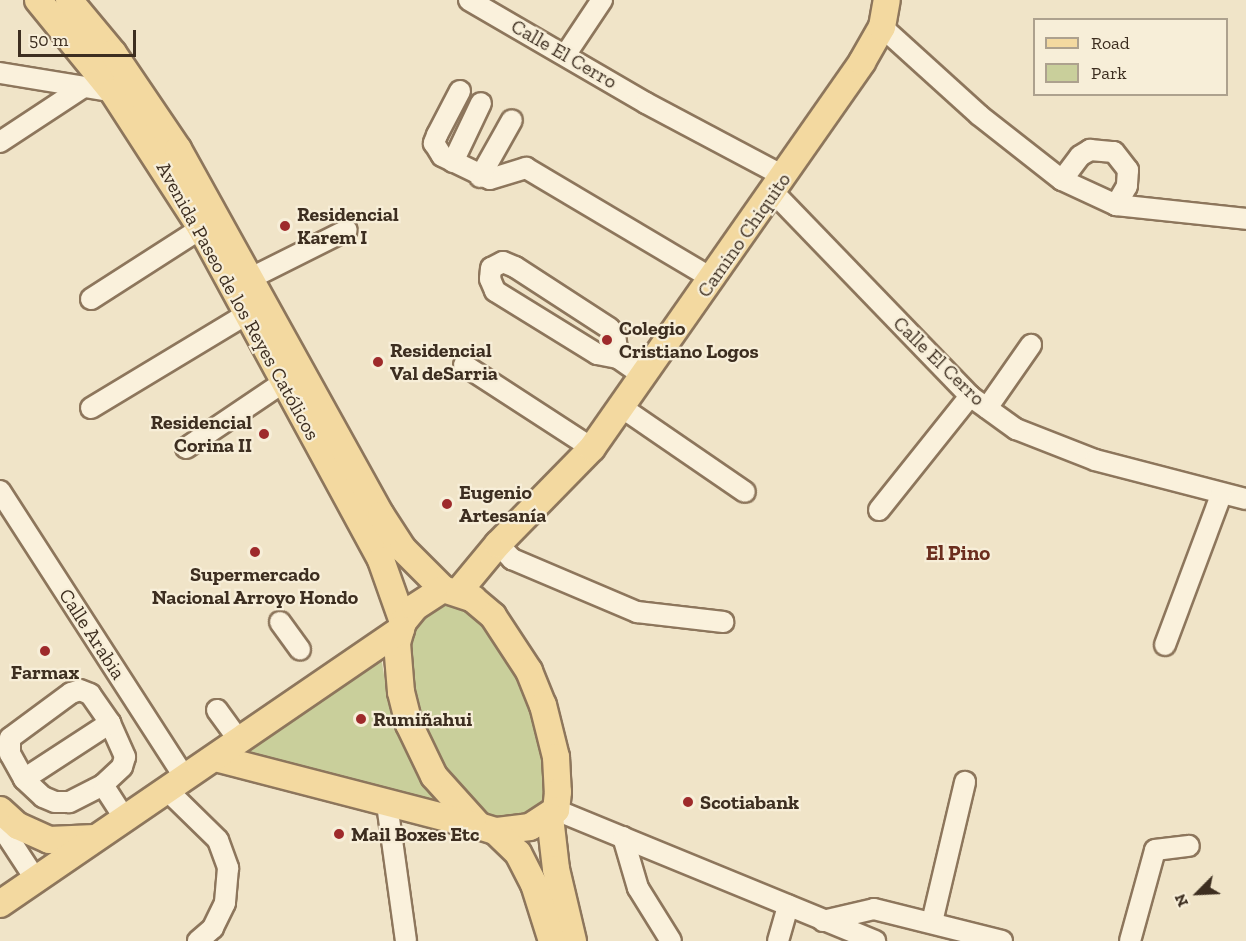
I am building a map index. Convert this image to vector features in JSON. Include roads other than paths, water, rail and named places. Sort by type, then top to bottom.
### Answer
[{"type":"main road","name":"Avenida Paseo de los Reyes Católicos","points":[[38,0],[113,92],[251,278],[381,515],[403,549],[451,590],[493,616],[529,671],[543,705],[556,757],[553,813],[556,869],[573,941]]},
{"type":"main road","name":"Avenida Paseo de los Reyes Católicos","points":[[69,0],[143,94],[209,223],[247,314],[381,560],[402,626]]},
{"type":"main road","name":"Camino Chiquito","points":[[0,904],[402,626],[429,596],[451,590],[498,544],[591,448],[644,376],[779,185],[882,27],[887,0]]},
{"type":"main road","points":[[402,626],[397,664],[416,742],[434,776],[487,828],[518,853],[534,884],[552,941]]},
{"type":"main road","points":[[214,758],[487,828],[530,827],[553,813]]},
{"type":"main road","points":[[0,810],[18,826],[49,840],[98,838]]},
{"type":"street","name":"Calle El Cerro","points":[[469,0],[566,54],[779,185],[970,396],[1016,429],[1054,445],[1221,495],[1246,500]]},
{"type":"street","points":[[566,54],[602,0]]},
{"type":"street","points":[[882,27],[979,115],[1062,180],[1116,206],[1246,219]]},
{"type":"street","points":[[0,73],[82,88],[143,94]]},
{"type":"street","points":[[0,142],[82,88]]},
{"type":"street","points":[[460,91],[435,143],[442,156],[480,177],[497,178],[526,168],[713,279]]},
{"type":"street","points":[[453,162],[481,103]]},
{"type":"street","points":[[480,177],[512,120]]},
{"type":"street","points":[[1062,180],[1085,153],[1103,148],[1114,152],[1128,170],[1126,186],[1116,206]]},
{"type":"street","points":[[91,299],[209,223]]},
{"type":"street","points":[[251,278],[347,230]]},
{"type":"street","points":[[618,358],[615,334],[609,328],[515,267],[503,262],[491,268],[490,279],[495,291],[597,354],[618,358],[644,376]]},
{"type":"street","points":[[91,408],[247,314]]},
{"type":"street","points":[[987,408],[1031,345]]},
{"type":"street","points":[[464,365],[591,448]]},
{"type":"street","points":[[186,448],[284,381]]},
{"type":"street","points":[[879,510],[970,396]]},
{"type":"street","points":[[621,407],[745,492]]},
{"type":"street","name":"Calle Arabia","points":[[0,491],[176,784],[218,840],[228,868],[225,903],[213,928],[198,941]]},
{"type":"street","points":[[1165,645],[1221,495]]},
{"type":"street","points":[[498,544],[512,560],[637,612],[723,622]]},
{"type":"street","points":[[280,622],[300,650]]},
{"type":"street","points":[[80,690],[90,694],[110,723],[125,757],[122,767],[102,785],[69,802],[55,802],[43,797],[24,779],[10,754],[10,738],[71,693],[80,690]]},
{"type":"street","points":[[217,710],[239,740]]},
{"type":"street","points":[[24,779],[110,723]]},
{"type":"street","points":[[932,922],[964,782]]},
{"type":"street","points":[[102,785],[125,819]]},
{"type":"street","points":[[387,804],[406,941]]},
{"type":"street","points":[[553,813],[623,837],[875,941]]},
{"type":"street","points":[[3,836],[36,880]]},
{"type":"street","points":[[623,837],[638,888],[671,941]]},
{"type":"street","points":[[1130,941],[1155,850],[1163,846],[1189,846]]},
{"type":"street","points":[[778,941],[788,905]]},
{"type":"street","points":[[823,921],[874,909],[1002,941]]},
{"type":"place","name":"Residencial Karem I","points":[[285,226]]},
{"type":"place","name":"Colegio Cristiano Logos","points":[[607,340]]},
{"type":"place","name":"Residencial Val deSarria","points":[[378,362]]},
{"type":"place","name":"Residencial Corina II","points":[[264,434]]},
{"type":"place","name":"Eugenio Artesanía","points":[[447,504]]},
{"type":"place","name":"Supermercado Nacional Arroyo Hondo","points":[[255,552]]},
{"type":"place","name":"Farmax","points":[[45,651]]},
{"type":"place","name":"Rumiñahui","points":[[361,719]]},
{"type":"place","name":"Scotiabank","points":[[688,802]]},
{"type":"place","name":"Mail Boxes Etc","points":[[339,834]]},
{"type":"district","name":"El Pino","points":[[958,553]]}]
